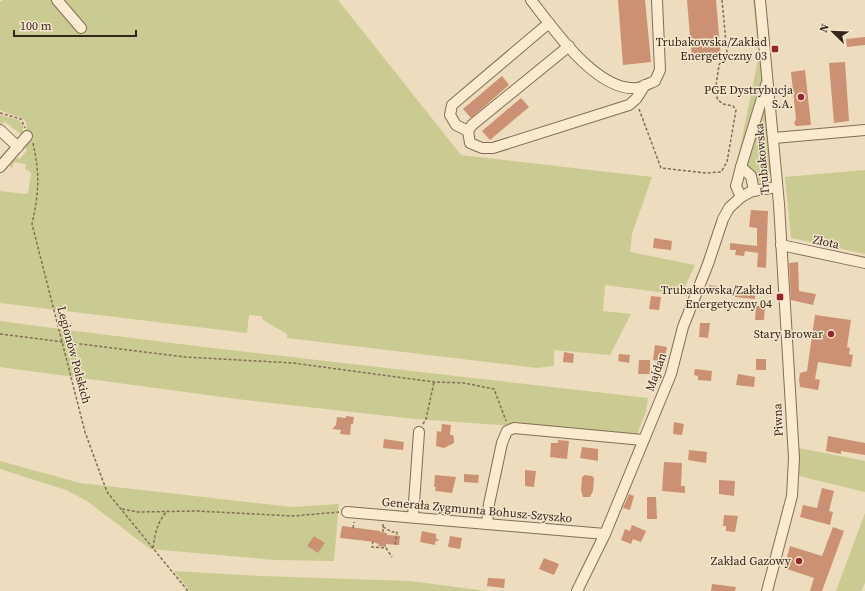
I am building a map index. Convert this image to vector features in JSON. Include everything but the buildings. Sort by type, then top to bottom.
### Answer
[{"type":"street","points":[[58,0],[81,28]]},
{"type":"street","points":[[530,0],[569,46],[592,70],[608,82],[623,87],[638,88],[655,81],[660,70],[657,0]]},
{"type":"street","name":"Trubakowska","points":[[760,0],[774,138],[781,245]]},
{"type":"street","points":[[468,132],[456,125],[450,115],[452,105],[549,23]]},
{"type":"street","points":[[569,46],[472,125],[468,132],[470,143],[482,148],[493,148],[629,105],[636,99],[645,85]]},
{"type":"street","points":[[741,197],[736,186],[767,79]]},
{"type":"street","points":[[0,130],[18,147]]},
{"type":"street","points":[[774,138],[865,130]]},
{"type":"street","points":[[0,167],[27,136]]},
{"type":"street","points":[[741,167],[751,176],[754,191]]},
{"type":"street","name":"Majdan","points":[[577,591],[604,534],[671,374],[683,327],[708,264],[723,219],[729,208],[741,197],[754,191],[777,187]]},
{"type":"street","name":"Złota","points":[[781,245],[865,263]]},
{"type":"street","name":"Piwna","points":[[767,591],[792,496],[794,458],[781,245]]},
{"type":"street","points":[[487,524],[489,504],[502,443],[507,431],[514,428],[643,440]]},
{"type":"street","points":[[413,517],[419,432]]},
{"type":"street","name":"Generała Zygmunta Bohusz-Szyszko","points":[[351,515],[413,517],[604,534]]},
{"type":"path","points":[[636,99],[661,168],[706,174],[721,172],[727,162],[736,110],[733,106],[723,104],[718,100],[715,93],[719,65],[727,53],[722,0]]},
{"type":"path","name":"Legionów Polskich","points":[[0,113],[22,120],[25,134],[32,141],[38,166],[38,195],[32,224],[85,432],[107,492],[188,591]]},
{"type":"path","points":[[0,334],[185,357],[293,363],[434,382],[464,383],[494,389],[506,421],[507,431]]},
{"type":"path","points":[[419,432],[426,420],[434,382]]},
{"type":"path","points":[[120,509],[138,512],[167,511],[293,516],[312,513],[351,515],[353,528]]},
{"type":"path","points":[[153,548],[154,533],[160,520],[167,511]]},
{"type":"path","points":[[383,527],[393,532],[397,532],[395,545]]},
{"type":"path","points":[[373,541],[372,547],[386,548],[392,557]]},
{"type":"green space","points":[[3,0],[52,0],[80,32],[85,26],[65,0],[338,0],[461,155],[652,177],[632,234],[630,252],[695,265],[681,295],[605,285],[603,311],[631,314],[610,355],[554,350],[554,366],[537,368],[287,338],[287,334],[263,320],[262,316],[249,315],[247,333],[0,303],[0,191],[28,193],[31,174],[25,169],[26,164],[14,162],[12,168],[9,165],[17,157],[20,159],[27,150],[24,146],[27,127],[26,122],[20,117],[0,110],[0,2]]},
{"type":"green space","points":[[753,0],[756,0],[763,77],[732,187],[759,55]]},
{"type":"green space","points":[[765,102],[771,174],[769,174],[767,180],[759,182],[747,165]]},
{"type":"green space","points":[[0,115],[19,120],[23,126],[23,136],[5,122],[0,125]]},
{"type":"green space","points":[[865,170],[865,254],[791,238],[785,177]]},
{"type":"green space","points":[[0,321],[243,352],[648,398],[646,411],[637,435],[415,419],[237,399],[0,367]]},
{"type":"green space","points":[[799,448],[865,461],[865,492],[799,476]]},
{"type":"green space","points":[[0,461],[80,483],[292,507],[339,504],[334,561],[275,560],[150,549],[87,501],[66,490],[0,469]]},
{"type":"green space","points":[[865,513],[865,583],[861,591],[836,591]]},
{"type":"green space","points":[[174,571],[261,576],[410,581],[486,591],[190,591]]},
{"type":"place","name":"Trubakowska/Zakład Energetyczny 03","points":[[775,49]]},
{"type":"place","name":"PGE Dystrybucja S.A.","points":[[801,97]]},
{"type":"place","name":"Trubakowska/Zakład Energetyczny 04","points":[[780,297]]},
{"type":"place","name":"Stary Browar","points":[[831,334]]},
{"type":"place","name":"Zakład Gazowy","points":[[799,561]]}]
